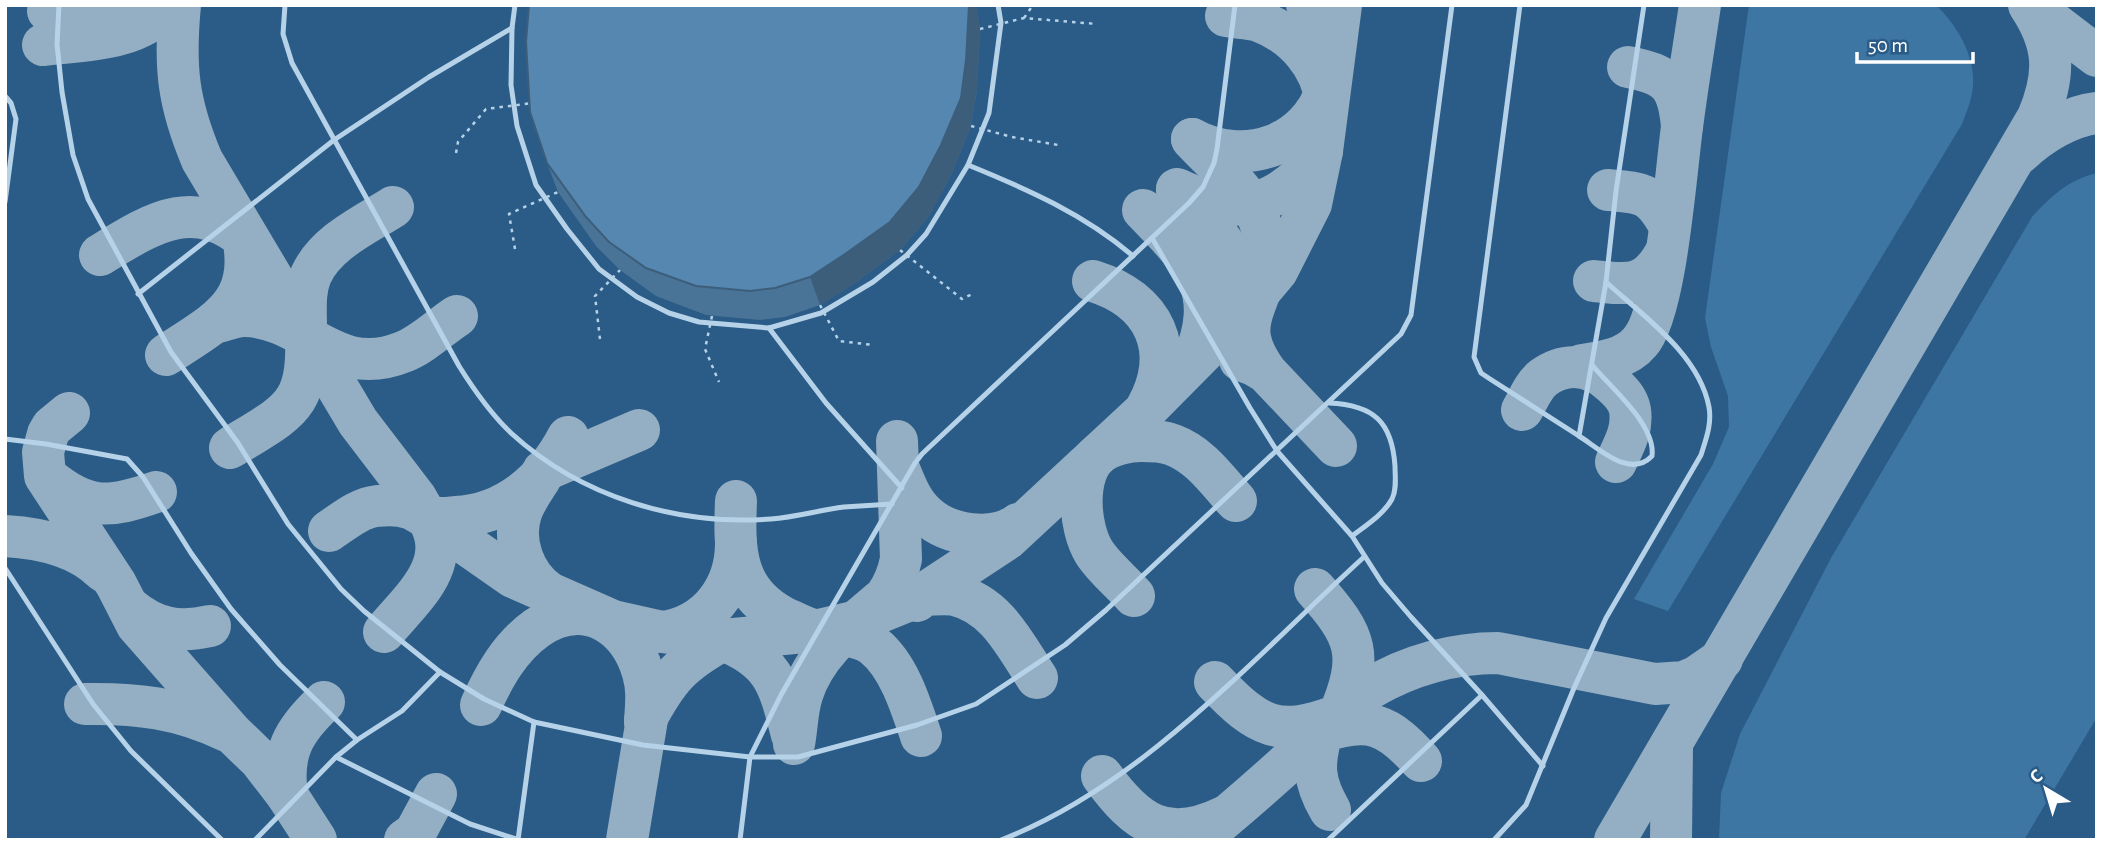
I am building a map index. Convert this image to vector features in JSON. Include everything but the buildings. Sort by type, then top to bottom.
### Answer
[{"type":"lane","points":[[59,5],[57,44],[62,92],[74,155],[88,199],[171,352],[238,443],[288,524],[341,589],[440,672],[484,699],[534,722],[643,745],[750,757],[799,757],[917,725],[976,704],[1065,645],[1401,334],[1411,315],[1452,5]]},
{"type":"lane","points":[[285,5],[284,34],[287,52],[459,366],[478,395],[510,432],[552,464],[580,481],[637,505],[708,519],[771,519],[844,507],[892,504]]},
{"type":"lane","points":[[515,5],[511,85],[517,126],[536,186],[599,268],[637,297],[669,313],[699,322],[769,328],[821,313],[873,282],[926,234],[968,165],[989,113],[1001,23],[998,5]]},
{"type":"lane","points":[[740,840],[750,757],[781,695],[922,454],[1203,187],[1214,163],[1235,5]]},
{"type":"lane","points":[[1520,5],[1474,357],[1477,366],[1490,379],[1579,436],[1627,465],[1642,464],[1653,456],[1648,432],[1593,366]]},
{"type":"lane","points":[[1579,436],[1606,282],[1616,191],[1644,5]]},
{"type":"lane","points":[[138,295],[334,140],[429,77],[512,28]]},
{"type":"lane","points":[[5,96],[12,103],[16,119],[5,202]]},
{"type":"lane","points":[[968,165],[1076,214],[1110,236],[1133,256]]},
{"type":"lane","points":[[1152,238],[1277,451],[1352,536],[1404,609],[1543,766]]},
{"type":"lane","points":[[1494,840],[1526,805],[1606,618],[1701,455],[1709,431],[1710,409],[1697,375],[1681,353],[1652,323],[1606,282]]},
{"type":"lane","points":[[769,328],[826,403],[902,488]]},
{"type":"lane","points":[[1328,403],[1347,404],[1369,412],[1384,425],[1394,451],[1394,496],[1378,515],[1352,536]]},
{"type":"lane","points":[[5,439],[127,459],[143,477],[231,610],[281,665],[357,740]]},
{"type":"lane","points":[[1001,840],[1060,814],[1147,755],[1364,556]]},
{"type":"lane","points":[[5,568],[93,704],[131,751],[222,840]]},
{"type":"lane","points":[[255,840],[336,757],[402,711],[440,672]]},
{"type":"lane","points":[[1328,840],[1482,695]]},
{"type":"lane","points":[[336,757],[470,824],[519,840],[534,722]]},
{"type":"path","points":[[1024,18],[1033,5]]},
{"type":"path","points":[[980,29],[1024,18],[1097,24]]},
{"type":"path","points":[[456,153],[458,142],[486,109],[538,103]]},
{"type":"path","points":[[971,127],[1058,145]]},
{"type":"path","points":[[515,249],[509,214],[558,192]]},
{"type":"path","points":[[900,250],[962,299],[972,294]]},
{"type":"path","points":[[600,339],[595,296],[620,270]]},
{"type":"path","points":[[820,305],[839,341],[873,345]]},
{"type":"path","points":[[712,316],[705,349],[719,382]]},
{"type":"shaded area","points":[[1749,5],[1936,5],[1953,24],[1966,47],[1973,72],[1973,85],[1962,124],[1668,611],[1634,599],[1713,464],[1729,427],[1728,396],[1711,347],[1705,318]]},
{"type":"shaded area","points":[[2097,173],[2097,717],[2024,840],[1719,840],[1721,793],[1740,734],[1831,558],[2032,217],[2061,190],[2077,180]]},
{"type":"taxiway","points":[[48,11],[108,9],[115,5]]},
{"type":"taxiway","points":[[43,45],[94,40],[127,32],[157,17],[170,5]]},
{"type":"taxiway","points":[[180,5],[180,84],[188,120],[202,160],[358,422],[416,498],[427,517],[513,577],[613,621],[662,632],[723,640],[815,631],[858,621],[922,595],[1007,539],[1145,411],[1240,315],[1277,271],[1311,204],[1322,151],[1341,5]]},
{"type":"taxiway","points":[[1307,5],[1324,33],[1333,56]]},
{"type":"taxiway","points":[[1582,365],[1613,359],[1634,348],[1649,326],[1657,303],[1700,5]]},
{"type":"taxiway","points":[[1615,840],[2038,117],[2048,87],[2050,60],[2044,33],[2029,5]]},
{"type":"taxiway","points":[[2034,8],[2097,56]]},
{"type":"taxiway","points":[[1226,16],[1259,21],[1295,43],[1319,76],[1326,103]]},
{"type":"taxiway","points":[[1628,67],[1653,74],[1669,84],[1678,101],[1682,126]]},
{"type":"taxiway","points":[[1192,139],[1232,151],[1272,146],[1290,137],[1305,124],[1318,108],[1327,88]]},
{"type":"taxiway","points":[[2020,153],[2056,127],[2097,113]]},
{"type":"taxiway","points":[[1192,139],[1246,197],[1261,226],[1266,254],[1264,272],[1249,332],[1254,351],[1266,372]]},
{"type":"taxiway","points":[[1177,189],[1220,203],[1239,205],[1257,202],[1291,184],[1322,151]]},
{"type":"taxiway","points":[[1177,190],[1215,232],[1232,258],[1235,285],[1222,332]]},
{"type":"taxiway","points":[[1608,190],[1631,192],[1646,197],[1658,207],[1670,226]]},
{"type":"taxiway","points":[[230,448],[283,414],[300,390],[306,354],[306,294],[311,275],[318,263],[347,235],[393,207]]},
{"type":"taxiway","points":[[1143,210],[1176,245],[1198,277],[1205,314],[1193,361]]},
{"type":"taxiway","points":[[100,255],[156,224],[192,217],[211,220],[230,228],[250,243]]},
{"type":"taxiway","points":[[166,355],[219,319],[240,291],[245,274],[241,227]]},
{"type":"taxiway","points":[[1594,281],[1628,283],[1644,278],[1652,272],[1666,252]]},
{"type":"taxiway","points":[[1093,281],[1114,289],[1132,301],[1145,314],[1154,329],[1160,347],[1160,366],[1156,386],[1147,407]]},
{"type":"taxiway","points":[[218,322],[241,316],[266,319],[339,353],[358,358],[379,359],[410,349],[457,316]]},
{"type":"taxiway","points":[[1240,360],[1266,372],[1336,446]]},
{"type":"taxiway","points":[[1522,410],[1536,385],[1552,373],[1570,367],[1596,373],[1621,392],[1630,410],[1629,431],[1616,462]]},
{"type":"taxiway","points":[[69,413],[52,427],[48,434],[43,452],[45,476],[116,584],[137,625],[232,733],[260,760],[316,840]]},
{"type":"taxiway","points":[[543,471],[639,430]]},
{"type":"taxiway","points":[[329,531],[358,512],[377,506],[405,507],[438,518],[474,515],[491,510],[522,493],[536,481],[559,453],[568,437]]},
{"type":"taxiway","points":[[794,744],[800,701],[816,665],[836,640],[885,597],[897,574],[901,559],[897,441]]},
{"type":"taxiway","points":[[1134,596],[1098,558],[1085,529],[1082,515],[1083,486],[1086,473],[1100,453],[1131,442],[1173,445],[1200,462],[1236,501]]},
{"type":"taxiway","points":[[899,469],[917,505],[926,515],[947,528],[984,535],[1008,530],[1018,524]]},
{"type":"taxiway","points":[[48,478],[75,496],[100,503],[125,501],[156,492]]},
{"type":"taxiway","points":[[540,479],[523,509],[518,535],[522,557],[532,577],[548,592]]},
{"type":"taxiway","points":[[736,501],[740,568],[755,595],[767,607],[800,625],[854,637],[874,646],[897,675],[921,736]]},
{"type":"taxiway","points":[[384,632],[417,594],[433,565],[435,534],[427,517]]},
{"type":"taxiway","points":[[5,536],[32,539],[70,549],[103,571]]},
{"type":"taxiway","points":[[662,632],[693,622],[716,602],[731,575],[736,543]]},
{"type":"taxiway","points":[[1215,682],[1244,710],[1271,724],[1300,726],[1339,715],[1352,677],[1352,647],[1340,620],[1315,589]]},
{"type":"taxiway","points":[[917,601],[922,595],[951,594],[970,600],[994,617],[1004,628],[1037,678]]},
{"type":"taxiway","points":[[130,608],[149,621],[168,628],[210,626]]},
{"type":"taxiway","points":[[481,705],[504,663],[527,636],[554,619],[571,614],[588,615],[616,628],[636,655],[646,685],[645,721]]},
{"type":"taxiway","points":[[645,721],[677,673],[723,640],[754,657],[772,677],[783,702],[792,735]]},
{"type":"taxiway","points":[[1198,840],[1272,777],[1356,699],[1371,688],[1416,667],[1465,655],[1498,653],[1655,684],[1684,682],[1722,659]]},
{"type":"taxiway","points":[[627,840],[651,695]]},
{"type":"taxiway","points":[[287,795],[286,767],[292,744],[304,723],[324,702]]},
{"type":"taxiway","points":[[85,704],[158,708],[192,717],[227,731]]},
{"type":"taxiway","points":[[1330,810],[1320,790],[1316,772],[1322,732],[1353,725],[1377,727],[1388,731],[1421,761]]},
{"type":"taxiway","points":[[1671,840],[1672,746]]},
{"type":"taxiway","points":[[1102,776],[1127,806],[1154,825],[1185,829],[1224,817]]},
{"type":"taxiway","points":[[405,840],[415,833],[436,794]]}]
